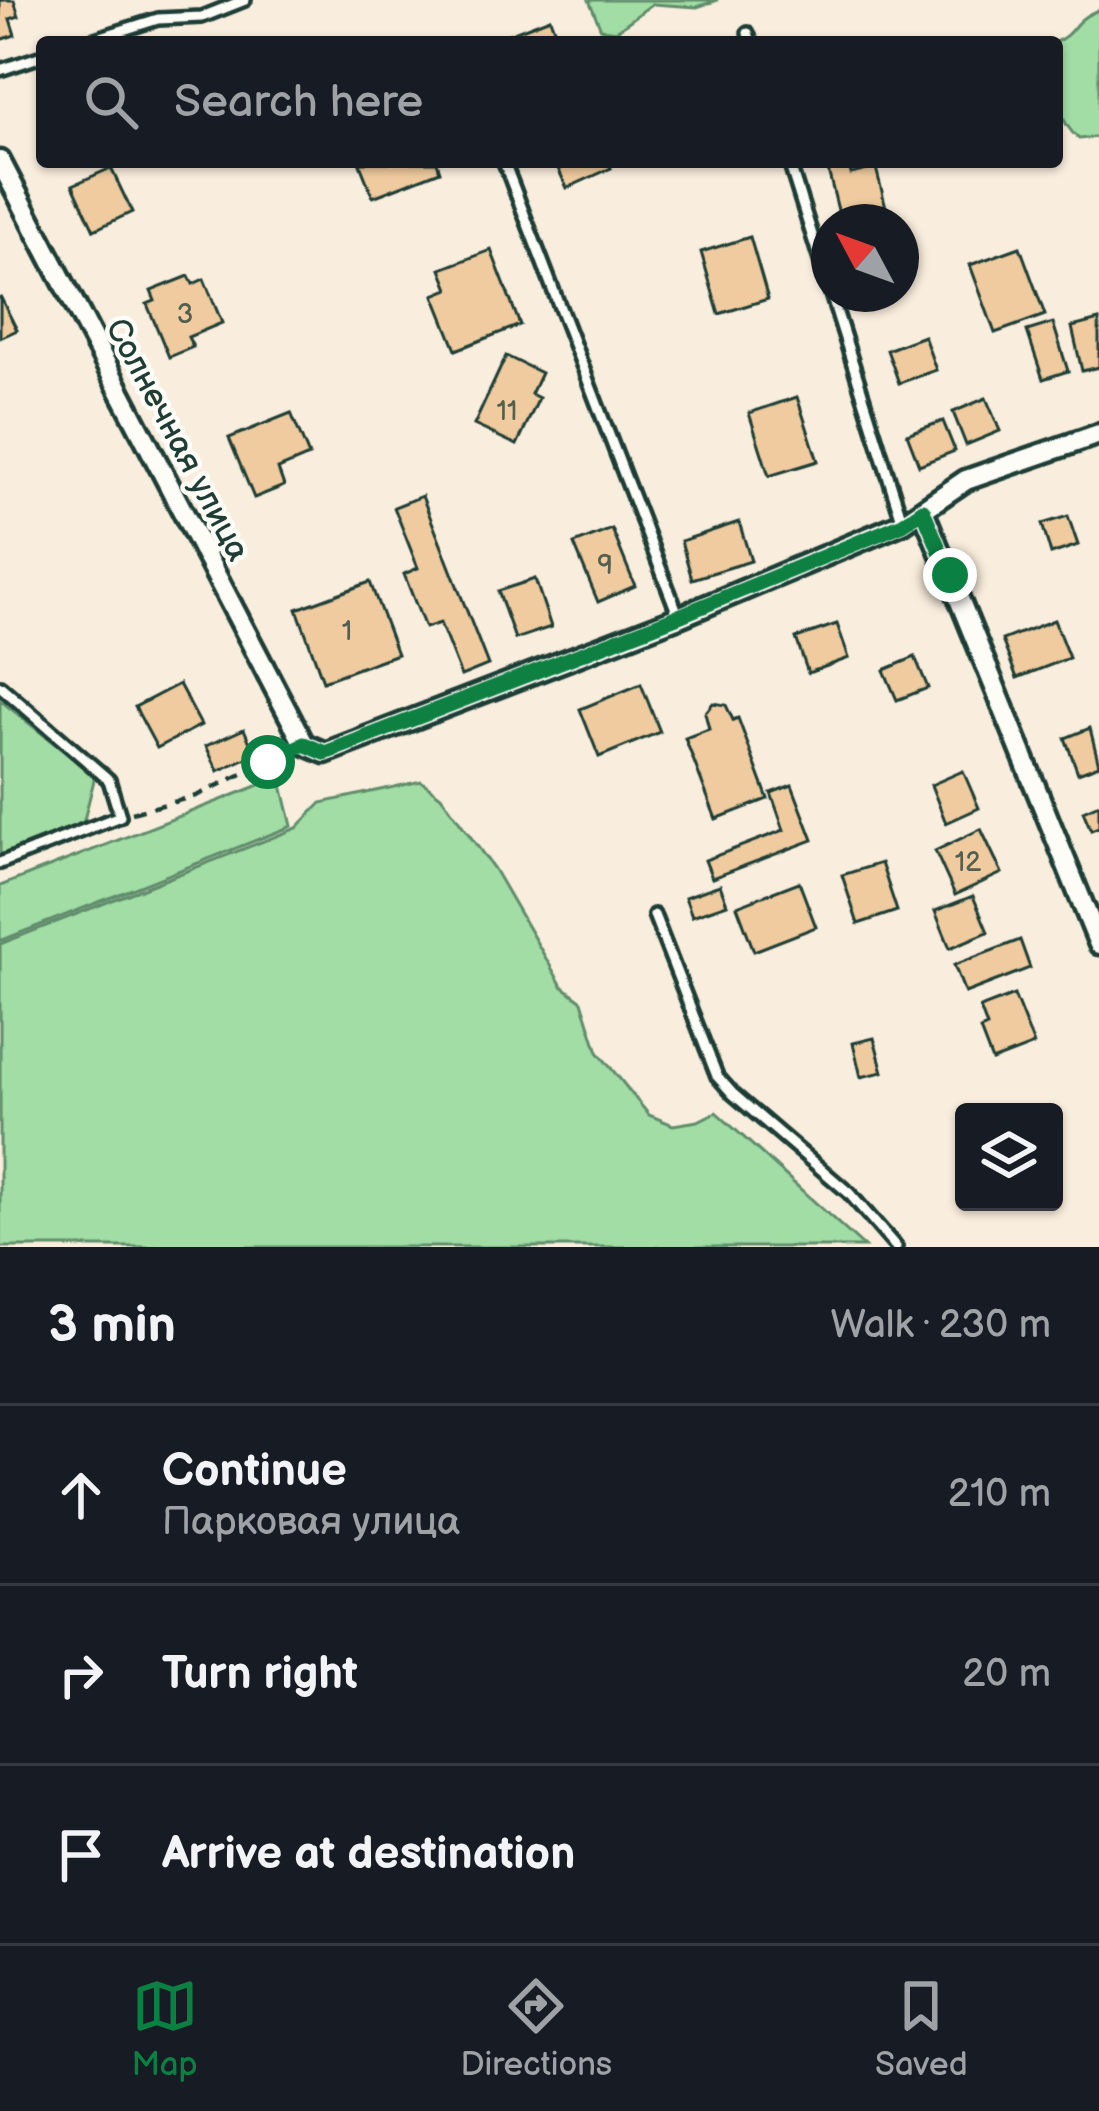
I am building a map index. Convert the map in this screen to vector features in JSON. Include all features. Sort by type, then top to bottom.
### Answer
[{"type":"street","name":"Солнечная улица","points":[[0,161],[304,744]]},
{"type":"street","points":[[304,744],[325,753],[679,616],[903,524],[966,480],[1099,434]]},
{"type":"street","points":[[923,510],[1099,944]]},
{"type":"lane","points":[[104,36],[158,19],[202,17],[245,0]]},
{"type":"lane","points":[[0,70],[36,58]]},
{"type":"lane","points":[[506,168],[679,616]]},
{"type":"lane","points":[[791,168],[811,231]]},
{"type":"lane","points":[[837,312],[903,524]]},
{"type":"lane","points":[[0,686],[109,780],[120,816],[0,863]]},
{"type":"lane","points":[[654,915],[717,1076],[848,1192],[896,1247]]},
{"type":"path","points":[[120,816],[196,796],[304,744]]},
{"type":"green space","points":[[589,0],[718,0],[697,7],[652,4],[616,31],[601,29]]},
{"type":"green space","points":[[1099,10],[1099,137],[1079,139],[1063,117],[1063,37]]},
{"type":"green space","points":[[0,700],[95,776],[83,824],[0,858]]},
{"type":"green space","points":[[280,777],[292,826],[0,941],[0,886]]},
{"type":"green space","points":[[421,781],[441,796],[494,869],[562,986],[582,1001],[598,1052],[649,1115],[673,1125],[716,1112],[864,1247],[0,1247],[0,944],[297,828],[321,803]]},
{"type":"building","points":[[0,0],[14,0],[19,16],[10,19],[15,35],[0,40]]},
{"type":"building","points":[[550,18],[557,36],[506,36]]},
{"type":"building","points":[[111,168],[132,212],[94,230],[73,185]]},
{"type":"building","points":[[361,168],[439,168],[440,171],[373,197]]},
{"type":"building","points":[[558,168],[611,168],[567,188]]},
{"type":"building","points":[[828,168],[850,168],[851,174],[876,168],[885,204],[836,204]]},
{"type":"building","points":[[750,237],[768,299],[719,314],[701,252]]},
{"type":"building","points":[[1020,247],[1045,315],[995,333],[970,265]]},
{"type":"building","points":[[491,250],[520,325],[456,350],[434,295],[449,289],[441,269]]},
{"type":"building","points":[[189,276],[193,284],[204,279],[222,323],[188,337],[193,347],[169,357],[147,304],[155,301],[151,291]]},
{"type":"building","points":[[0,296],[17,330],[0,338]]},
{"type":"building","points":[[1099,320],[1099,367],[1082,371],[1072,327]]},
{"type":"building","points":[[1053,323],[1068,371],[1043,379],[1027,331]]},
{"type":"building","points":[[924,336],[936,370],[899,383],[887,350]]},
{"type":"building","points":[[506,356],[541,373],[531,394],[539,398],[517,445],[474,425]]},
{"type":"building","points":[[797,397],[818,461],[769,476],[749,413]]},
{"type":"building","points":[[986,398],[1000,431],[966,445],[953,412]]},
{"type":"building","points":[[291,413],[309,456],[278,469],[284,486],[254,498],[229,438]]},
{"type":"building","points":[[943,421],[955,451],[919,465],[907,434]]},
{"type":"building","points":[[422,496],[488,665],[461,676],[440,623],[425,628],[404,574],[418,568],[394,507]]},
{"type":"building","points":[[1068,516],[1078,545],[1051,554],[1042,524]]},
{"type":"building","points":[[739,522],[751,561],[692,579],[681,541]]},
{"type":"building","points":[[612,529],[635,586],[598,602],[574,544]]},
{"type":"building","points":[[535,579],[551,627],[515,639],[498,591]]},
{"type":"building","points":[[370,582],[397,654],[323,681],[297,609]]},
{"type":"building","points":[[1054,620],[1069,658],[1017,678],[1002,640]]},
{"type":"building","points":[[837,624],[849,658],[808,673],[796,638]]},
{"type":"building","points":[[915,657],[928,688],[897,700],[884,670]]},
{"type":"building","points":[[179,684],[201,725],[157,748],[135,707]]},
{"type":"building","points":[[641,684],[660,732],[599,757],[580,709]]},
{"type":"building","points":[[713,703],[726,705],[733,720],[738,718],[768,799],[716,819],[685,738],[709,729],[705,713]]},
{"type":"building","points":[[1090,728],[1099,765],[1078,773],[1065,738]]},
{"type":"building","points":[[244,729],[255,754],[218,771],[206,746]]},
{"type":"building","points":[[963,771],[979,808],[946,823],[931,785]]},
{"type":"building","points":[[792,785],[813,840],[712,878],[705,860],[784,830],[771,793]]},
{"type":"building","points":[[1099,804],[1099,827],[1091,830],[1083,811]]},
{"type":"building","points":[[981,829],[1002,873],[955,895],[935,851]]},
{"type":"building","points":[[881,863],[897,911],[858,924],[842,875]]},
{"type":"building","points":[[799,882],[816,927],[754,951],[737,906]]},
{"type":"building","points":[[720,885],[727,904],[692,916],[685,897]]},
{"type":"building","points":[[973,896],[988,932],[950,948],[935,911]]},
{"type":"building","points":[[1020,940],[1030,968],[965,993],[954,965]]},
{"type":"building","points":[[1014,995],[1034,1045],[992,1061],[980,1030],[987,1027],[980,1008]]},
{"type":"building","points":[[874,1038],[883,1072],[861,1077],[853,1043]]},
{"type":"route","points":[[268,762],[304,744],[325,753],[679,616],[903,524],[923,510],[950,575]]}]
